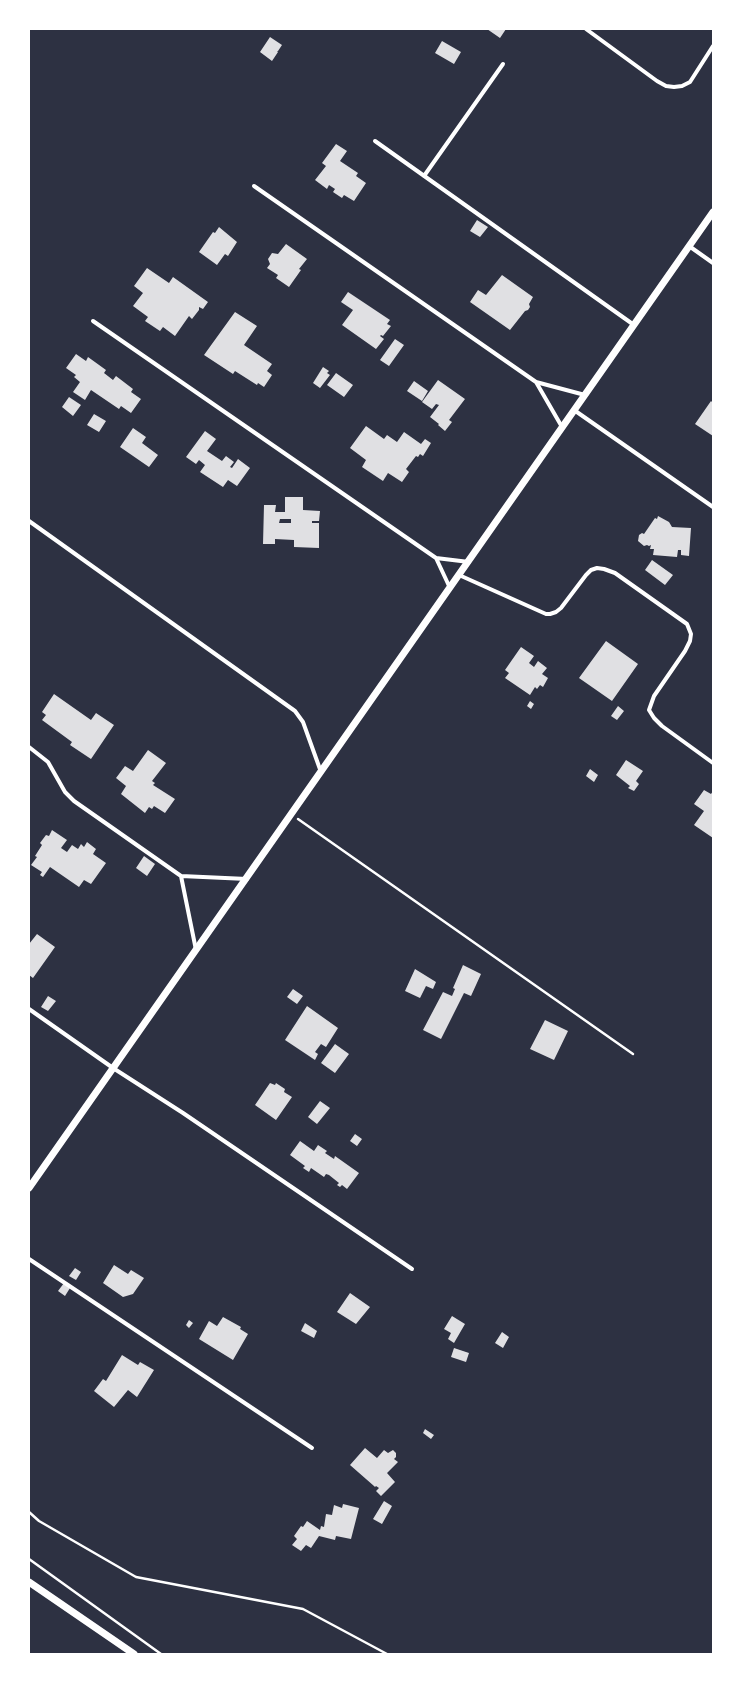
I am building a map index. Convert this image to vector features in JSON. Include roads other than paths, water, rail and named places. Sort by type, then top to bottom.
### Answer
[{"type":"street","points":[[586,29],[666,86],[682,86],[690,82],[713,46]]},
{"type":"street","points":[[424,176],[503,64]]},
{"type":"street","points":[[375,141],[634,325]]},
{"type":"street","points":[[254,186],[536,382],[585,395]]},
{"type":"street","points":[[29,1188],[713,212]]},
{"type":"street","points":[[689,246],[713,263]]},
{"type":"street","points":[[93,320],[436,558],[469,562]]},
{"type":"street","points":[[536,382],[562,427]]},
{"type":"street","points":[[574,410],[713,507]]},
{"type":"street","points":[[29,521],[295,711],[303,722],[321,772]]},
{"type":"street","points":[[436,558],[450,589]]},
{"type":"street","points":[[460,575],[546,614],[550,614],[561,608],[591,570],[597,568],[604,569],[615,573],[687,624],[691,634],[690,641],[685,651],[654,696],[649,710],[662,726],[713,763]]},
{"type":"street","points":[[29,748],[48,762],[65,792],[74,801],[181,876],[247,879]]},
{"type":"street","points":[[181,876],[196,950]]},
{"type":"street","points":[[29,1010],[412,1268]]},
{"type":"street","points":[[29,1258],[312,1448]]},
{"type":"street","points":[[29,1582],[134,1654]]}]
